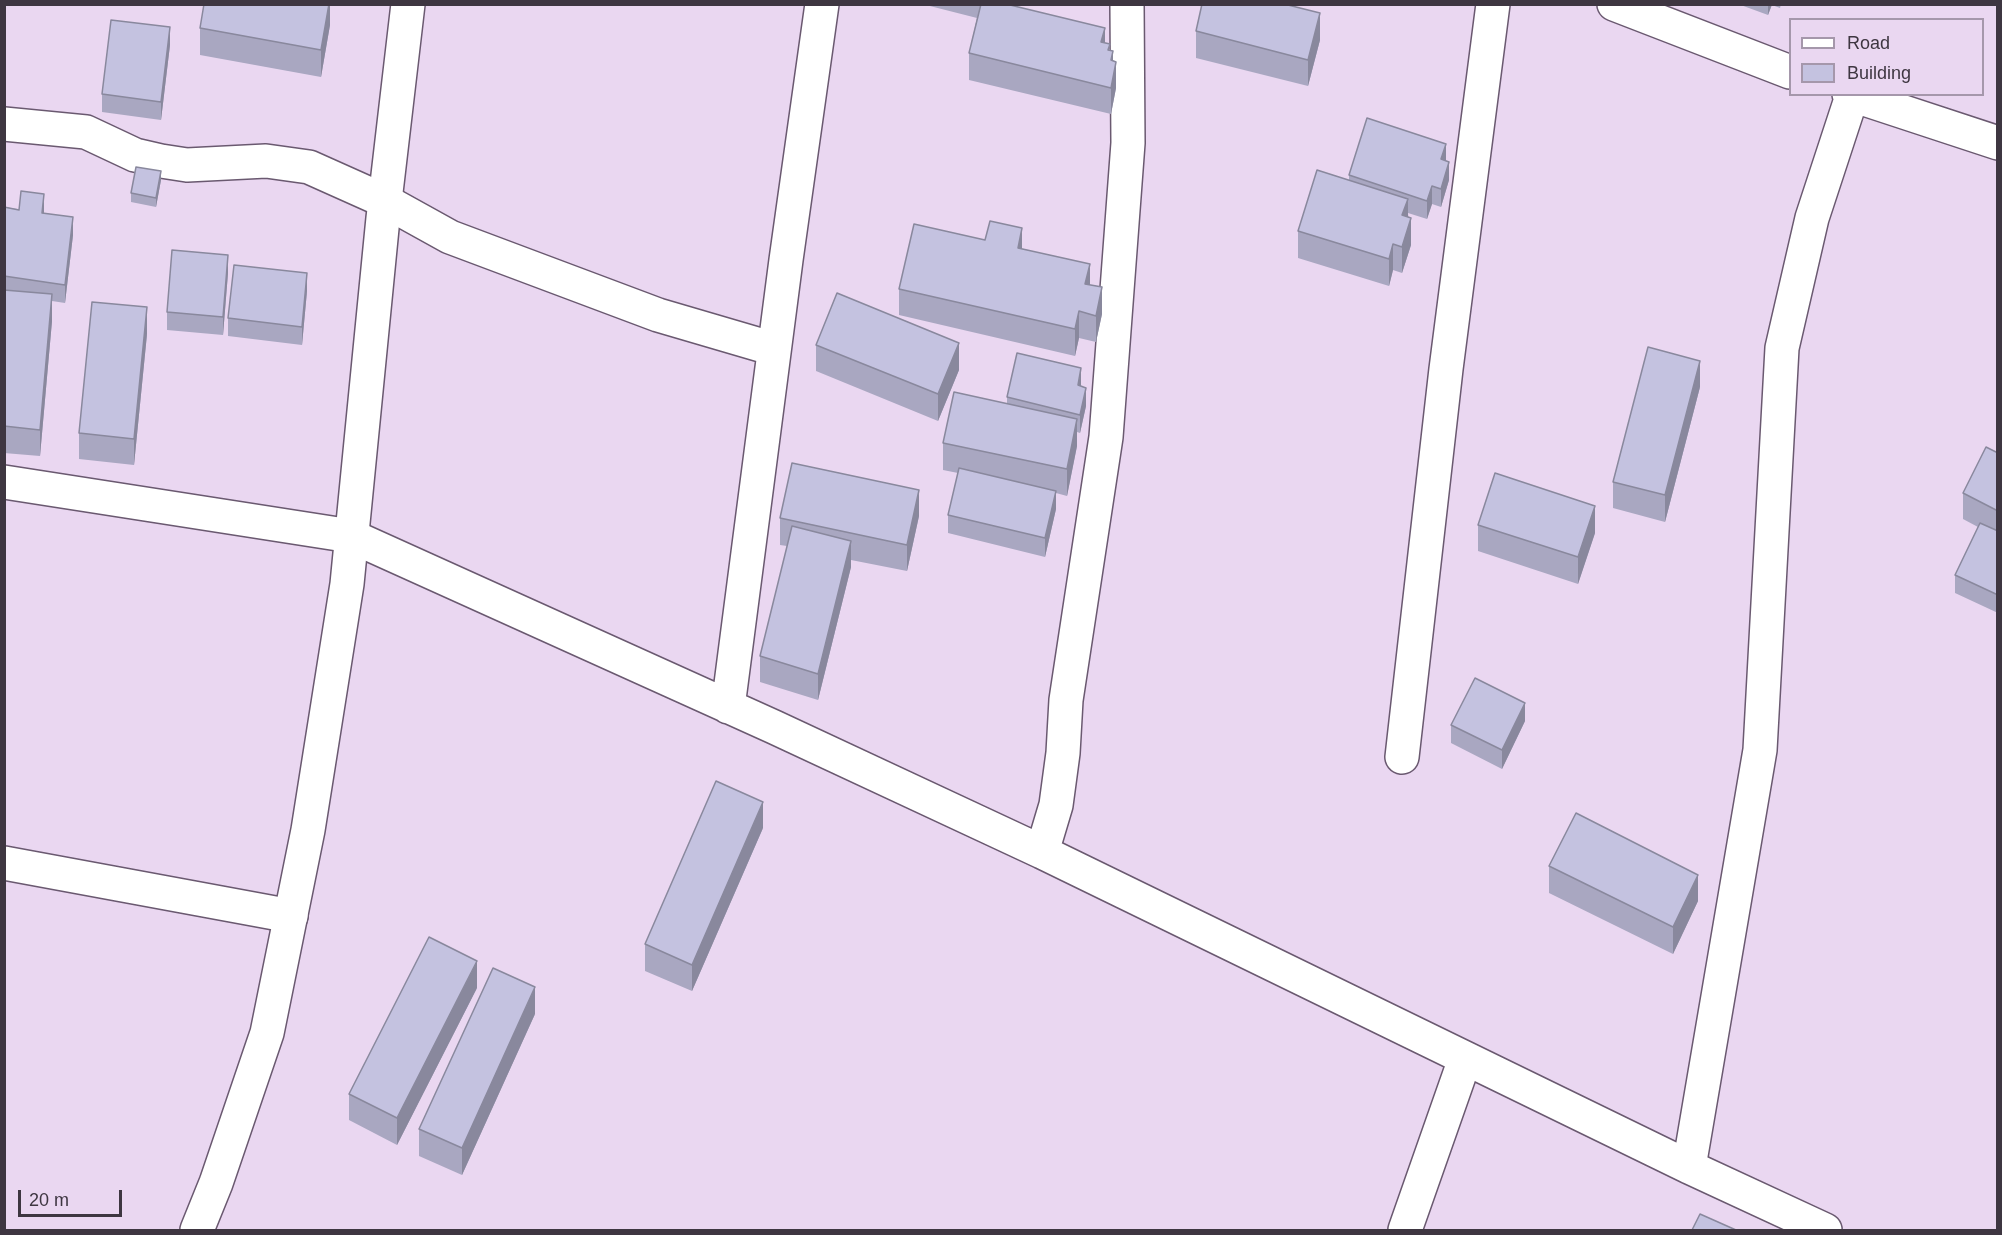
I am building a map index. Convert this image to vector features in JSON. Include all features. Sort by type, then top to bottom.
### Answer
[{"type":"street","points":[[197,1230],[216,1183],[267,1033],[310,818],[346,584],[385,201],[408,4]]},
{"type":"street","points":[[728,707],[774,349],[822,4]]},
{"type":"street","points":[[1042,852],[1056,805],[1063,753],[1066,700],[1106,437],[1128,143],[1127,4]]},
{"type":"street","points":[[1402,757],[1446,369],[1493,4]]},
{"type":"street","points":[[1614,4],[1789,71]]},
{"type":"street","points":[[1689,1167],[1760,750],[1782,348],[1812,218],[1850,96]]},
{"type":"street","points":[[1853,96],[1998,143]]},
{"type":"street","points":[[4,123],[86,132],[135,155],[187,165],[266,160],[309,167],[385,201],[450,237],[658,315],[774,349]]},
{"type":"street","points":[[4,482],[351,536],[1042,852],[1465,1059],[1825,1230]]},
{"type":"street","points":[[4,863],[291,916]]},
{"type":"street","points":[[1405,1230],[1465,1059]]},
{"type":"building","points":[[204,4],[329,4],[321,50],[200,28]]},
{"type":"building","points":[[981,4],[1006,4],[1105,28],[1101,42],[1110,44],[1108,50],[1113,51],[1111,60],[1116,62],[1111,88],[969,53]]},
{"type":"building","points":[[1202,4],[1284,4],[1320,13],[1308,60],[1196,31]]},
{"type":"building","points":[[111,20],[170,27],[161,102],[102,94]]},
{"type":"building","points":[[1367,118],[1446,144],[1441,159],[1449,162],[1441,189],[1432,186],[1427,201],[1349,175]]},
{"type":"building","points":[[136,167],[161,171],[156,198],[131,193]]},
{"type":"building","points":[[1317,170],[1408,199],[1402,215],[1411,218],[1402,247],[1393,244],[1389,259],[1298,231]]},
{"type":"building","points":[[21,191],[44,194],[42,213],[73,217],[65,285],[4,276],[4,207],[19,210]]},
{"type":"building","points":[[990,221],[1022,228],[1018,248],[1090,264],[1085,284],[1102,287],[1096,316],[1079,311],[1075,329],[899,289],[914,224],[985,240]]},
{"type":"building","points":[[172,250],[228,255],[223,317],[167,312]]},
{"type":"building","points":[[234,265],[307,273],[302,327],[228,318]]},
{"type":"building","points":[[4,290],[52,294],[40,430],[4,426]]},
{"type":"building","points":[[837,293],[959,343],[938,394],[816,345]]},
{"type":"building","points":[[92,302],[147,307],[134,439],[79,433]]},
{"type":"building","points":[[1648,347],[1700,361],[1665,495],[1613,482]]},
{"type":"building","points":[[1017,353],[1081,368],[1078,385],[1086,388],[1080,415],[1007,397]]},
{"type":"building","points":[[954,392],[1077,419],[1067,469],[943,443]]},
{"type":"building","points":[[1986,447],[1998,453],[1998,511],[1963,493]]},
{"type":"building","points":[[792,463],[919,490],[907,545],[780,518]]},
{"type":"building","points":[[959,468],[1056,491],[1045,538],[948,515]]},
{"type":"building","points":[[1495,473],[1595,506],[1578,557],[1478,525]]},
{"type":"building","points":[[1980,523],[1998,531],[1998,595],[1955,575]]},
{"type":"building","points":[[792,526],[851,541],[818,674],[760,656]]},
{"type":"building","points":[[1475,678],[1525,703],[1502,750],[1451,725]]},
{"type":"building","points":[[716,781],[763,802],[692,965],[645,944]]},
{"type":"building","points":[[1576,813],[1698,875],[1673,927],[1549,866]]},
{"type":"building","points":[[429,937],[477,961],[397,1118],[349,1094]]},
{"type":"building","points":[[493,968],[535,987],[462,1148],[419,1129]]},
{"type":"building","points":[[1700,1214],[1736,1230],[1692,1230]]}]
